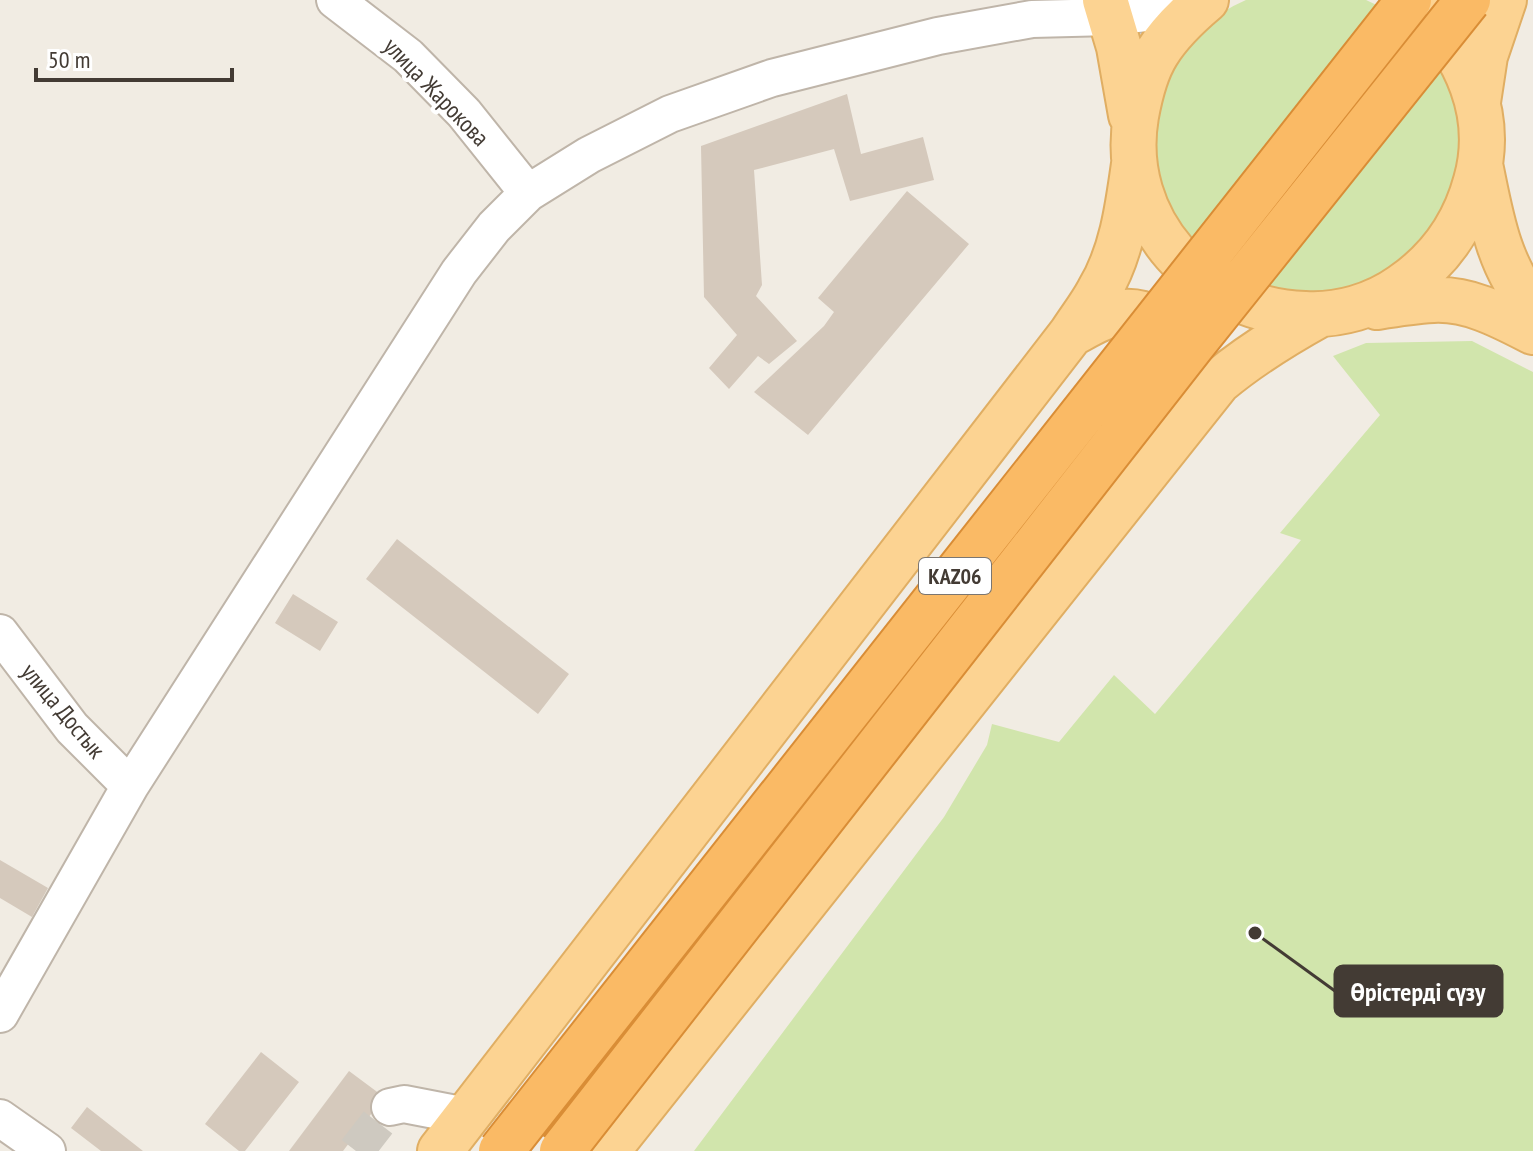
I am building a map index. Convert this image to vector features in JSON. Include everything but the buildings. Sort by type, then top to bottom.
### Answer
[{"type":"highway","name":"KАZ06","points":[[501,1151],[1410,0]]},
{"type":"highway","name":"KАZ06","points":[[562,1151],[1193,344],[1468,0]]},
{"type":"main road","points":[[440,1151],[1071,334],[1101,289],[1118,249],[1128,209],[1140,92],[1156,54],[1181,21],[1206,0]]},
{"type":"main road","points":[[607,1151],[1218,382],[1276,338],[1335,312],[1389,295],[1422,272],[1450,242],[1469,206],[1480,166],[1482,134],[1478,102],[1466,66],[1446,34],[1410,0]]},
{"type":"main road","points":[[1478,102],[1485,56],[1504,0]]},
{"type":"main road","points":[[1108,8],[1126,80],[1143,201],[1160,234],[1193,272],[1212,287],[1245,304],[1282,314],[1335,312],[1435,300],[1492,311],[1533,332]]},
{"type":"main road","points":[[1480,166],[1504,262],[1519,290],[1533,306]]},
{"type":"main road","points":[[1071,334],[1126,310],[1145,314],[1180,337],[1189,354],[1192,380],[1177,432]]},
{"type":"street","name":"улица Жарокова","points":[[335,0],[408,56],[464,113],[528,193]]},
{"type":"street","points":[[0,1014],[130,786],[459,272],[494,227],[528,193],[589,155],[670,114],[772,78],[938,36],[1108,8],[1145,13],[1192,0]]},
{"type":"street","name":"улица Достык","points":[[0,633],[72,728],[130,786]]},
{"type":"street","points":[[390,1107],[404,1104],[466,1116]]},
{"type":"street","points":[[0,1118],[47,1151]]},
{"type":"green space","points":[[1306,-12],[1336,-9],[1365,0],[1392,14],[1415,34],[1435,57],[1449,84],[1458,113],[1461,143],[1458,173],[1449,202],[1435,229],[1415,252],[1392,272],[1365,286],[1336,295],[1306,298],[1276,295],[1247,286],[1220,272],[1197,252],[1177,229],[1163,202],[1154,173],[1151,143],[1154,113],[1163,84],[1177,57],[1197,34],[1220,14],[1247,0],[1276,-9]]},
{"type":"green space","points":[[1472,341],[1533,372],[1533,1151],[694,1151],[944,817],[987,745],[992,724],[1059,742],[1114,675],[1155,714],[1301,540],[1280,533],[1380,415],[1333,356],[1366,343]]},
{"type":"tunnel","points":[[356,1151],[390,1107]]},
{"type":"place","name":"Өрістерді сүзу","points":[[1255,933]]}]
